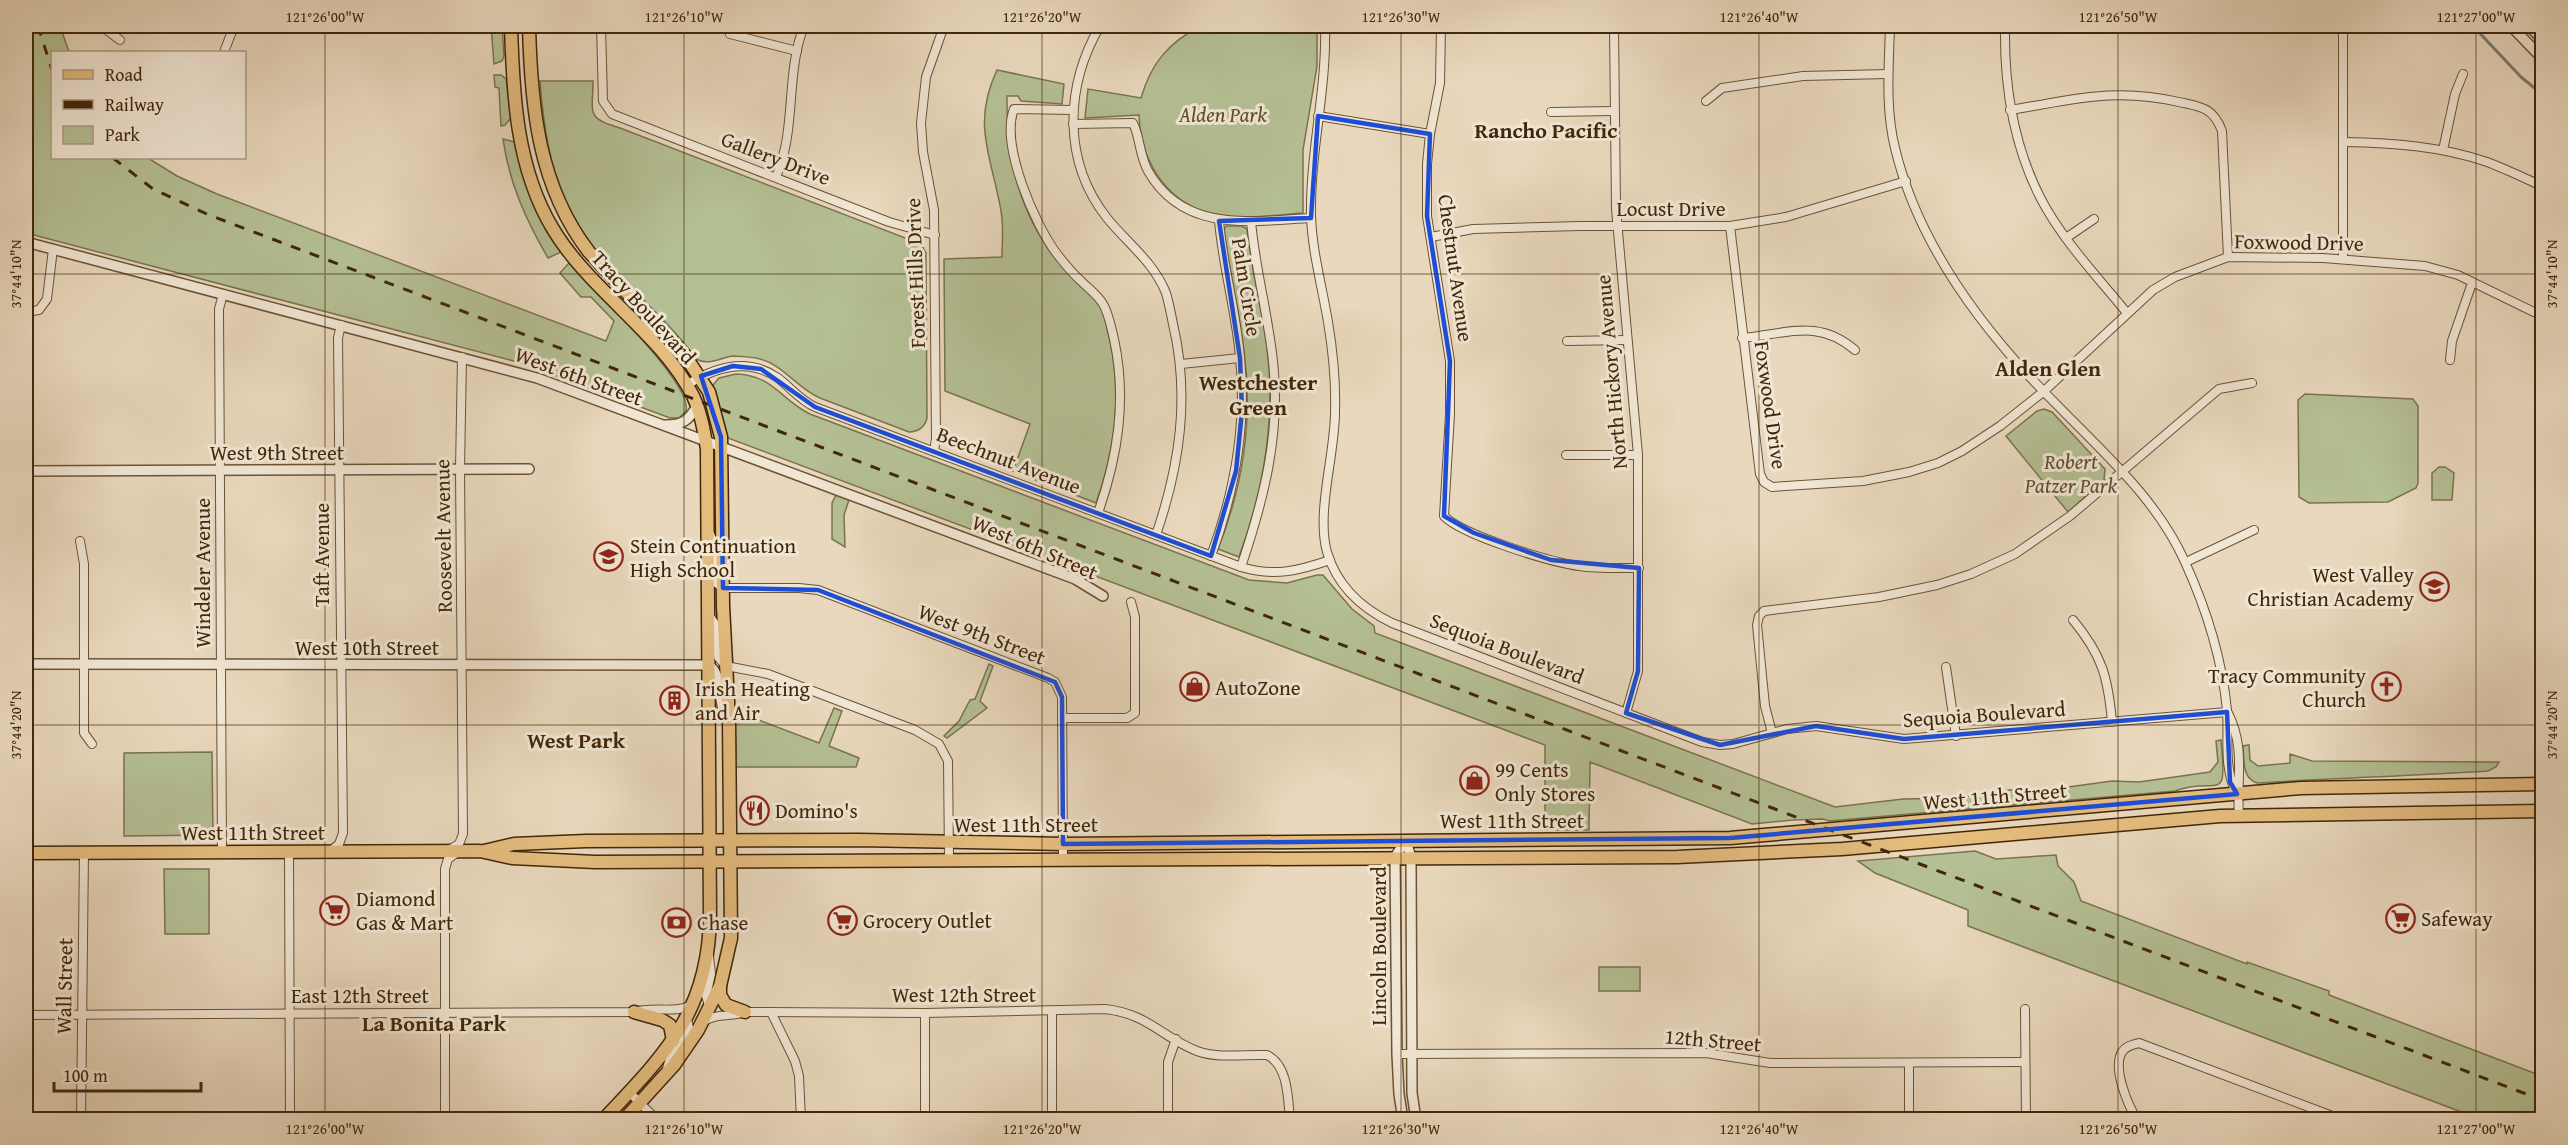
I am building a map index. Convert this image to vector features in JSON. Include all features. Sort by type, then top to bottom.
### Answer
[{"type":"main road","name":"Tracy Boulevard","points":[[511,26],[514,87],[521,143],[541,207],[553,229],[579,266],[662,352],[687,385],[697,406],[705,440],[709,665],[708,948],[703,976],[694,1003],[683,1013],[673,1041],[603,1119]]},
{"type":"main road","name":"Tracy Boulevard","points":[[529,26],[531,71],[540,144],[549,180],[564,215],[589,252],[684,354],[701,376],[715,407],[722,446],[723,588],[729,720],[731,840],[731,938],[728,959],[715,1012],[702,1022],[683,1054],[624,1119]]},
{"type":"main road","name":"West 11th Street","points":[[26,853],[480,851],[514,844],[566,841],[882,840],[1063,844],[1758,836],[2339,786],[2542,784]]},
{"type":"main road","name":"West 11th Street","points":[[480,851],[512,858],[584,862],[1757,854],[2239,815],[2542,811]]},
{"type":"main road","points":[[720,986],[720,995],[726,1005],[745,1012]]},
{"type":"main road","points":[[634,1012],[670,1025],[673,1041]]},
{"type":"street","points":[[106,26],[108,31],[120,40]]},
{"type":"street","points":[[224,51],[234,26]]},
{"type":"street","name":"Gallery Drive","points":[[601,26],[603,101],[607,110],[618,117],[889,222],[934,235]]},
{"type":"street","points":[[776,177],[788,142],[797,51],[804,26]]},
{"type":"street","name":"Forest Hills Drive","points":[[934,451],[936,440],[934,210],[921,139],[922,107],[930,64],[944,26]]},
{"type":"street","points":[[1100,26],[1082,62],[1075,86],[1072,124],[1074,144],[1087,184],[1106,217],[1142,253],[1159,278],[1167,295],[1181,364],[1182,405],[1178,454],[1156,535]]},
{"type":"street","name":"Sequoia Boulevard","points":[[1325,26],[1326,57],[1311,173],[1314,248],[1332,351],[1335,382],[1334,438],[1324,524],[1330,560],[1350,595],[1370,612],[1392,623],[1702,742],[1720,745],[1816,726],[1904,739],[2227,712]]},
{"type":"street","name":"Chestnut Avenue","points":[[1440,26],[1440,83],[1430,134],[1427,206],[1450,361],[1450,414],[1444,516],[1448,521],[1474,533],[1551,560],[1580,566],[1639,568]]},
{"type":"street","name":"North Hickory Avenue","points":[[1614,26],[1618,226],[1626,340],[1638,455],[1638,671],[1626,713]]},
{"type":"street","points":[[1890,26],[1888,74],[1895,147],[1906,181],[1950,276],[1989,331],[2043,392],[2151,504],[2171,533],[2186,562],[2208,619],[2220,664],[2227,712],[2236,730],[2241,781],[2237,794],[2239,815]]},
{"type":"street","points":[[2005,26],[2010,110],[2021,150],[2041,199],[2066,238],[2127,313]]},
{"type":"street","points":[[2343,26],[2343,259]]},
{"type":"street","points":[[2511,26],[2542,58]]},
{"type":"street","points":[[2529,26],[2542,39]]},
{"type":"street","points":[[730,34],[797,51]]},
{"type":"street","points":[[1706,101],[1722,88],[1803,76],[1888,74]]},
{"type":"street","points":[[2443,150],[2455,94],[2463,74]]},
{"type":"street","points":[[2010,110],[2080,97],[2122,93],[2159,97],[2208,110],[2217,119],[2222,131],[2228,257]]},
{"type":"street","points":[[1073,110],[1014,109],[1012,130],[1023,189],[1037,222],[1056,253],[1098,296],[1109,317],[1119,369],[1120,411],[1115,456],[1098,513]]},
{"type":"street","points":[[1551,112],[1614,111]]},
{"type":"street","points":[[1318,116],[1430,134]]},
{"type":"street","name":"Palm Circle","points":[[1072,124],[1133,123],[1142,158],[1159,185],[1181,205],[1219,220],[1225,274],[1240,358],[1242,411],[1238,462],[1226,512],[1211,556]]},
{"type":"street","points":[[2343,142],[2384,143],[2443,150],[2487,162],[2542,186]]},
{"type":"street","name":"Locust Drive","points":[[1431,237],[1473,229],[1730,226],[1786,217],[1906,181]]},
{"type":"street","points":[[1219,220],[1311,218]]},
{"type":"street","points":[[2066,238],[2094,219]]},
{"type":"street","points":[[1240,567],[1265,491],[1275,411],[1271,345],[1256,265],[1251,221]]},
{"type":"street","name":"Foxwood Drive","points":[[1730,226],[1760,474],[1764,482],[1772,487],[1785,488],[1863,481],[1910,472],[1938,463],[1962,451],[2000,426],[2043,392],[2153,290],[2175,277],[2228,257],[2343,259],[2425,266],[2458,275],[2542,316]]},
{"type":"street","name":"West 6th Street","points":[[26,242],[537,378],[1075,579],[1103,596]]},
{"type":"street","points":[[26,312],[41,308],[47,299],[53,249]]},
{"type":"street","points":[[2450,360],[2452,341],[2472,283]]},
{"type":"street","name":"Windeler Avenue","points":[[222,294],[219,309],[222,852]]},
{"type":"street","name":"Taft Avenue","points":[[329,852],[339,844],[343,833],[338,338],[341,325]]},
{"type":"street","points":[[1742,338],[1813,329],[1843,339],[1855,350]]},
{"type":"street","points":[[1567,341],[1626,340]]},
{"type":"street","name":"Roosevelt Avenue","points":[[445,1119],[445,869],[448,859],[463,834],[460,469],[462,357]]},
{"type":"street","points":[[1181,364],[1240,358]]},
{"type":"street","name":"Beechnut Avenue","points":[[687,385],[701,376],[733,366],[761,369],[777,378],[798,397],[815,407],[1240,567],[1276,574],[1296,572],[1330,560]]},
{"type":"street","points":[[1772,733],[1765,706],[1757,625],[1759,616],[1764,611],[1879,597],[1937,585],[1971,574],[2015,554],[2070,516],[2219,389],[2252,383]]},
{"type":"street","points":[[663,425],[682,423],[690,418],[697,406]]},
{"type":"street","points":[[26,419],[26,471]]},
{"type":"street","points":[[1566,455],[1638,455]]},
{"type":"street","name":"West 9th Street","points":[[26,471],[529,469]]},
{"type":"street","points":[[708,530],[715,547],[716,583],[723,588]]},
{"type":"street","points":[[2186,562],[2254,530]]},
{"type":"street","points":[[80,541],[83,559],[84,733],[92,744]]},
{"type":"street","name":"West 9th Street","points":[[723,588],[818,590],[1048,678],[1060,690],[1063,859]]},
{"type":"street","points":[[1062,718],[1127,718],[1135,713],[1135,617],[1131,602]]},
{"type":"street","points":[[708,613],[715,624],[718,657],[726,666],[768,674],[915,730],[939,744],[948,761],[949,859]]},
{"type":"street","points":[[2073,620],[2091,641],[2101,661],[2107,682],[2112,722]]},
{"type":"street","name":"West 10th Street","points":[[26,664],[709,665]]},
{"type":"street","points":[[709,665],[716,672],[720,705],[729,720]]},
{"type":"street","points":[[1946,668],[1956,736]]},
{"type":"street","name":"Lincoln Boulevard","points":[[1403,1119],[1397,1054],[1395,857],[1406,840]]},
{"type":"street","name":"Lincoln Boulevard","points":[[1406,840],[1411,858],[1411,1053],[1412,1093],[1416,1119]]},
{"type":"street","name":"Wall Street","points":[[81,1119],[84,852]]},
{"type":"street","points":[[289,852],[290,1119]]},
{"type":"street","points":[[708,948],[711,974],[706,996],[715,1012],[734,1016],[745,1012]]},
{"type":"street","name":"East 12th Street","points":[[26,1015],[634,1012],[645,1009],[683,1013]]},
{"type":"street","name":"West 12th Street","points":[[745,1012],[1052,1012],[1104,1009],[1121,1011],[1139,1017],[1176,1039]]},
{"type":"street","points":[[2025,1009],[2026,1119]]},
{"type":"street","points":[[771,1012],[788,1043],[799,1076],[801,1119]]},
{"type":"street","points":[[1052,1012],[1052,1119]]},
{"type":"street","points":[[665,1076],[670,1058],[689,1028],[683,1013]]},
{"type":"street","points":[[925,1013],[925,1119]]},
{"type":"street","points":[[1168,1119],[1168,1062],[1176,1039],[1207,1054],[1267,1055],[1275,1059],[1282,1071],[1290,1119]]},
{"type":"street","points":[[2137,1119],[2124,1092],[2119,1063],[2121,1053],[2126,1047],[2139,1043],[2343,1119]]},
{"type":"street","name":"12th Street","points":[[1397,1054],[1706,1053],[1770,1063],[2025,1062]]},
{"type":"street","points":[[1909,1064],[1909,1119]]},
{"type":"street","points":[[629,1092],[657,1119]]},
{"type":"highlighted area","points":[[1318,116],[1430,134],[1427,216],[1450,361],[1444,516],[1474,533],[1551,560],[1639,568],[1638,671],[1626,713],[1720,745],[1816,726],[1904,739],[2227,712],[2230,782],[2237,794],[1730,838],[1063,844],[1062,697],[1055,682],[818,590],[723,588],[721,437],[701,376],[733,366],[761,369],[815,407],[1211,556],[1236,471],[1242,411],[1240,358],[1219,221],[1311,218]]},
{"type":"green space","points":[[26,26],[60,26],[69,51],[51,51],[51,159],[150,159],[177,176],[217,194],[606,341],[614,321],[591,297],[581,297],[560,273],[569,263],[618,313],[658,359],[684,398],[686,411],[679,418],[670,418],[525,364],[26,233]]},
{"type":"green space","points":[[491,26],[502,26],[504,56],[502,61],[494,64]]},
{"type":"green space","name":"Alden Park","points":[[1201,26],[1317,26],[1317,66],[1303,150],[1303,213],[1243,217],[1205,212],[1188,204],[1162,182],[1146,151],[1139,115],[1085,118],[1088,89],[1141,98],[1150,74],[1163,55],[1180,39]]},
{"type":"green space","points":[[997,70],[1064,84],[1062,104],[1021,101],[1018,96],[1007,96],[1007,119],[1012,163],[1034,225],[1059,263],[1098,303],[1110,341],[1116,382],[1115,423],[1108,463],[1096,503],[1013,471],[1030,424],[945,391],[944,259],[1002,257],[1002,217],[984,125],[989,90]]},
{"type":"green space","points":[[494,75],[501,75],[506,79],[511,118],[501,126],[499,88],[495,87]]},
{"type":"green space","points":[[540,81],[593,81],[593,113],[601,121],[921,244],[926,253],[927,418],[923,426],[909,432],[820,398],[811,394],[774,365],[756,358],[732,356],[710,362],[696,359],[674,332],[600,255],[572,216],[555,174],[549,151]]},
{"type":"green space","points":[[503,139],[515,142],[532,199],[561,252],[548,258],[520,201],[509,171]]},
{"type":"green space","points":[[1226,226],[1242,226],[1247,229],[1265,332],[1269,374],[1270,401],[1266,454],[1255,506],[1239,557],[1218,549],[1240,477],[1247,402],[1244,351],[1226,245],[1224,229]]},
{"type":"green space","points":[[736,374],[749,375],[768,383],[810,414],[1249,580],[1287,583],[1323,575],[1352,609],[1374,626],[1375,633],[1835,807],[1903,799],[1957,798],[2009,790],[2061,788],[2112,781],[2139,782],[2210,772],[2218,762],[2216,741],[2221,740],[2223,774],[2221,782],[2217,785],[2190,787],[2175,791],[1829,821],[1823,819],[1793,820],[1752,824],[1590,762],[1589,830],[1545,830],[1545,745],[728,438],[713,385],[719,378]]},
{"type":"green space","points":[[2305,394],[2413,399],[2418,406],[2418,483],[2416,488],[2388,502],[2309,503],[2299,497],[2298,400]]},
{"type":"green space","name":"Robert Patzer Park","points":[[2044,409],[2052,412],[2105,469],[2104,480],[2068,512],[2006,436],[2037,411]]},
{"type":"green space","points":[[2439,467],[2445,467],[2454,473],[2452,500],[2432,500],[2432,473]]},
{"type":"green space","points":[[836,495],[849,500],[844,515],[845,547],[832,539],[832,503]]},
{"type":"green space","points":[[989,664],[993,666],[980,701],[987,708],[947,738],[944,736],[959,721],[970,700],[975,699]]},
{"type":"green space","points":[[834,708],[842,711],[829,746],[859,758],[856,767],[736,767],[735,714],[743,714],[819,743]]},
{"type":"green space","points":[[2249,745],[2250,760],[2258,766],[2290,763],[2290,754],[2312,761],[2499,762],[2496,767],[2488,771],[2257,783],[2252,781],[2246,773],[2243,746]]},
{"type":"green space","points":[[212,752],[213,835],[124,836],[124,753]]},
{"type":"green space","points":[[1975,851],[1996,859],[2056,855],[2058,866],[2074,882],[2081,901],[2247,964],[2247,962],[2329,991],[2329,995],[2542,1076],[2542,1119],[2480,1119],[1968,926],[1968,910],[1875,873],[1858,861]]},
{"type":"green space","points":[[164,869],[209,869],[209,934],[165,934]]},
{"type":"green space","points":[[1599,967],[1640,967],[1640,991],[1599,991]]},
{"type":"waterway","points":[[2473,26],[2521,77],[2542,94]]},
{"type":"railway","points":[[38,26],[51,67]]},
{"type":"railway","points":[[114,159],[153,189],[209,215],[2542,1100]]},
{"type":"place","name":"Stein Continuation High School","points":[[609,557]]},
{"type":"place","name":"West Valley Christian Academy","points":[[2435,586]]},
{"type":"place","name":"AutoZone","points":[[1194,687]]},
{"type":"place","name":"Tracy Community Church","points":[[2387,687]]},
{"type":"place","name":"Irish Heating and Air","points":[[674,700]]},
{"type":"place","name":"99 Cents Only Stores","points":[[1474,781]]},
{"type":"place","name":"Domino's","points":[[754,810]]},
{"type":"place","name":"Diamond Gas & Mart","points":[[335,910]]},
{"type":"place","name":"Safeway","points":[[2400,918]]},
{"type":"place","name":"Grocery Outlet","points":[[842,920]]},
{"type":"place","name":"Chase","points":[[676,922]]},
{"type":"district","name":"Rancho Pacific","points":[[1546,130]]},
{"type":"district","name":"Alden Glen","points":[[2048,368]]},
{"type":"district","name":"Westchester Green","points":[[1258,394]]},
{"type":"district","name":"West Park","points":[[576,740]]},
{"type":"district","name":"La Bonita Park","points":[[434,1023]]}]
